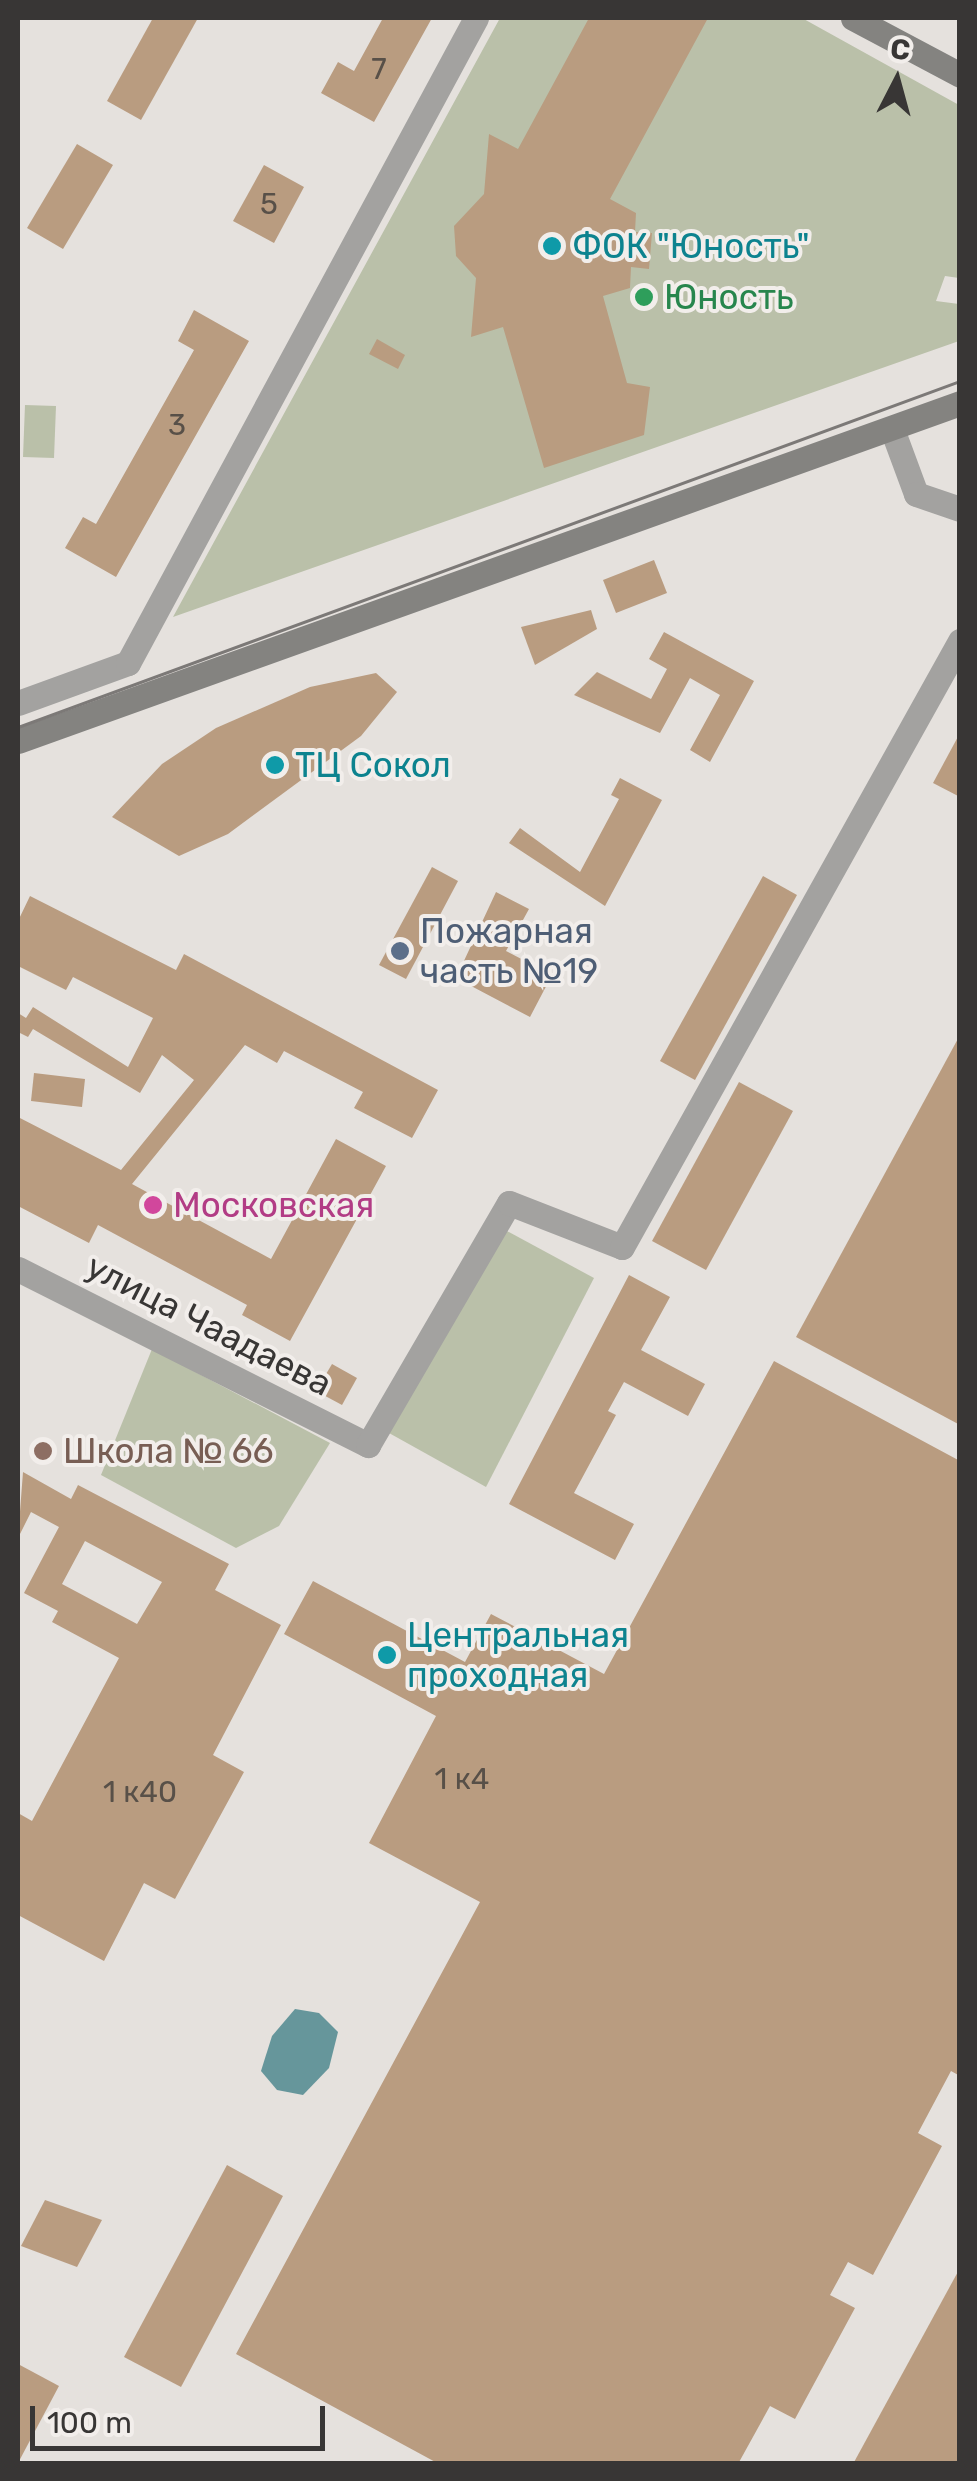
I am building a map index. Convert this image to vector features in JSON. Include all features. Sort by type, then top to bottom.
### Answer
[{"type":"street","points":[[18,703],[128,663],[476,18]]},
{"type":"street","points":[[853,18],[960,75]]},
{"type":"street","points":[[18,740],[960,403]]},
{"type":"street","points":[[892,429],[916,494],[960,509]]},
{"type":"street","name":"улица Чаадаева","points":[[18,1269],[368,1445],[509,1202],[622,1247],[960,641]]},
{"type":"street","points":[[128,663],[141,698]]},
{"type":"green space","name":"Юность","points":[[500,18],[802,18],[959,105],[959,278],[945,276],[936,301],[959,304],[959,341],[173,617]]},
{"type":"green space","points":[[25,405],[56,406],[54,458],[23,457]]},
{"type":"green space","points":[[505,1230],[594,1278],[486,1487],[389,1433]]},
{"type":"green space","points":[[152,1349],[330,1443],[279,1526],[236,1548],[101,1475]]},
{"type":"water","points":[[295,2009],[319,2013],[338,2032],[329,2068],[303,2095],[277,2090],[261,2071],[272,2036]]},
{"type":"building","points":[[153,18],[198,18],[141,120],[107,101]]},
{"type":"building","points":[[383,18],[432,18],[374,122],[321,93],[338,62],[354,71]]},
{"type":"building","name":"ФОК \"Юность\"","points":[[589,18],[708,18],[610,199],[636,213],[635,232],[652,233],[649,269],[631,267],[630,288],[603,296],[627,383],[650,387],[644,435],[544,468],[503,327],[471,337],[476,278],[456,256],[454,226],[484,194],[489,134],[518,149]]},
{"type":"building","points":[[77,144],[113,165],[63,249],[27,228]]},
{"type":"building","points":[[264,165],[304,187],[274,243],[233,221]]},
{"type":"building","points":[[194,310],[249,341],[116,577],[65,548],[83,517],[96,524],[194,350],[178,341]]},
{"type":"building","points":[[377,339],[405,355],[398,369],[369,354]]},
{"type":"building","points":[[654,560],[667,593],[616,613],[603,580]]},
{"type":"building","points":[[591,610],[597,629],[535,665],[521,627]]},
{"type":"building","points":[[664,632],[754,681],[710,762],[690,750],[720,695],[690,678],[660,733],[574,695],[597,672],[651,699],[667,669],[649,659]]},
{"type":"building","name":"ТЦ Сокол","points":[[376,673],[397,692],[361,736],[228,834],[179,856],[112,817],[162,764],[216,728],[310,687]]},
{"type":"building","points":[[960,733],[960,797],[933,783]]},
{"type":"building","points":[[620,778],[662,800],[605,906],[509,843],[520,828],[580,872],[619,799],[611,795]]},
{"type":"building","points":[[432,867],[458,881],[406,979],[379,965]]},
{"type":"building","points":[[763,876],[797,895],[695,1080],[660,1061]]},
{"type":"building","points":[[496,892],[529,909],[506,951],[552,975],[530,1017],[456,978]]},
{"type":"building","points":[[30,896],[176,970],[184,954],[438,1090],[412,1138],[354,1108],[363,1092],[284,1051],[277,1063],[245,1045],[132,1184],[271,1259],[336,1139],[386,1166],[290,1341],[242,1315],[247,1305],[98,1225],[89,1243],[18,1206],[18,1117],[121,1170],[194,1080],[162,1055],[140,1093],[33,1029],[28,1037],[18,1032],[18,1013],[26,1018],[33,1007],[128,1067],[153,1018],[73,977],[66,990],[18,966],[18,921]]},
{"type":"building","points":[[960,1035],[960,1425],[796,1337]]},
{"type":"building","points":[[34,1073],[85,1079],[82,1107],[31,1101]]},
{"type":"building","points":[[739,1082],[793,1111],[706,1270],[652,1241]]},
{"type":"building","points":[[629,1275],[670,1297],[641,1350],[705,1384],[688,1416],[624,1382],[608,1411],[616,1415],[574,1493],[634,1524],[615,1560],[509,1504]]},
{"type":"building","points":[[774,1361],[960,1461],[960,2076],[951,2071],[918,2133],[942,2146],[873,2275],[848,2262],[830,2295],[855,2308],[795,2419],[770,2406],[738,2464],[439,2464],[236,2354],[480,1902],[369,1843],[436,1716],[284,1634],[313,1581],[465,1662],[491,1614],[604,1674]]},
{"type":"building","points":[[332,1364],[357,1378],[342,1405],[316,1391]]},
{"type":"building","points":[[23,1472],[71,1499],[78,1485],[229,1564],[215,1590],[281,1625],[213,1755],[244,1772],[175,1899],[144,1883],[104,1961],[18,1915],[18,1813],[32,1821],[119,1658],[52,1622],[58,1611],[24,1593],[59,1527],[31,1512],[18,1538]],"holes":[[[85,1541],[162,1582],[137,1624],[62,1584]]]},
{"type":"building","points":[[227,2165],[283,2196],[181,2387],[124,2357]]},
{"type":"building","points":[[45,2200],[102,2220],[77,2267],[21,2246]]},
{"type":"building","points":[[960,2268],[960,2464],[853,2464]]},
{"type":"building","points":[[18,2364],[59,2386],[18,2463]]},
{"type":"tram line","points":[[18,727],[960,381]]},
{"type":"place","name":"ФОК \"Юность\"","points":[[552,246]]},
{"type":"place","name":"Юность","points":[[644,297]]},
{"type":"place","name":"ТЦ Сокол","points":[[275,765]]},
{"type":"place","name":"Пожарная часть №19","points":[[400,951]]},
{"type":"place","name":"Московская","points":[[153,1205]]},
{"type":"place","name":"Школа № 66","points":[[43,1451]]},
{"type":"place","name":"Центральная проходная","points":[[387,1655]]}]
